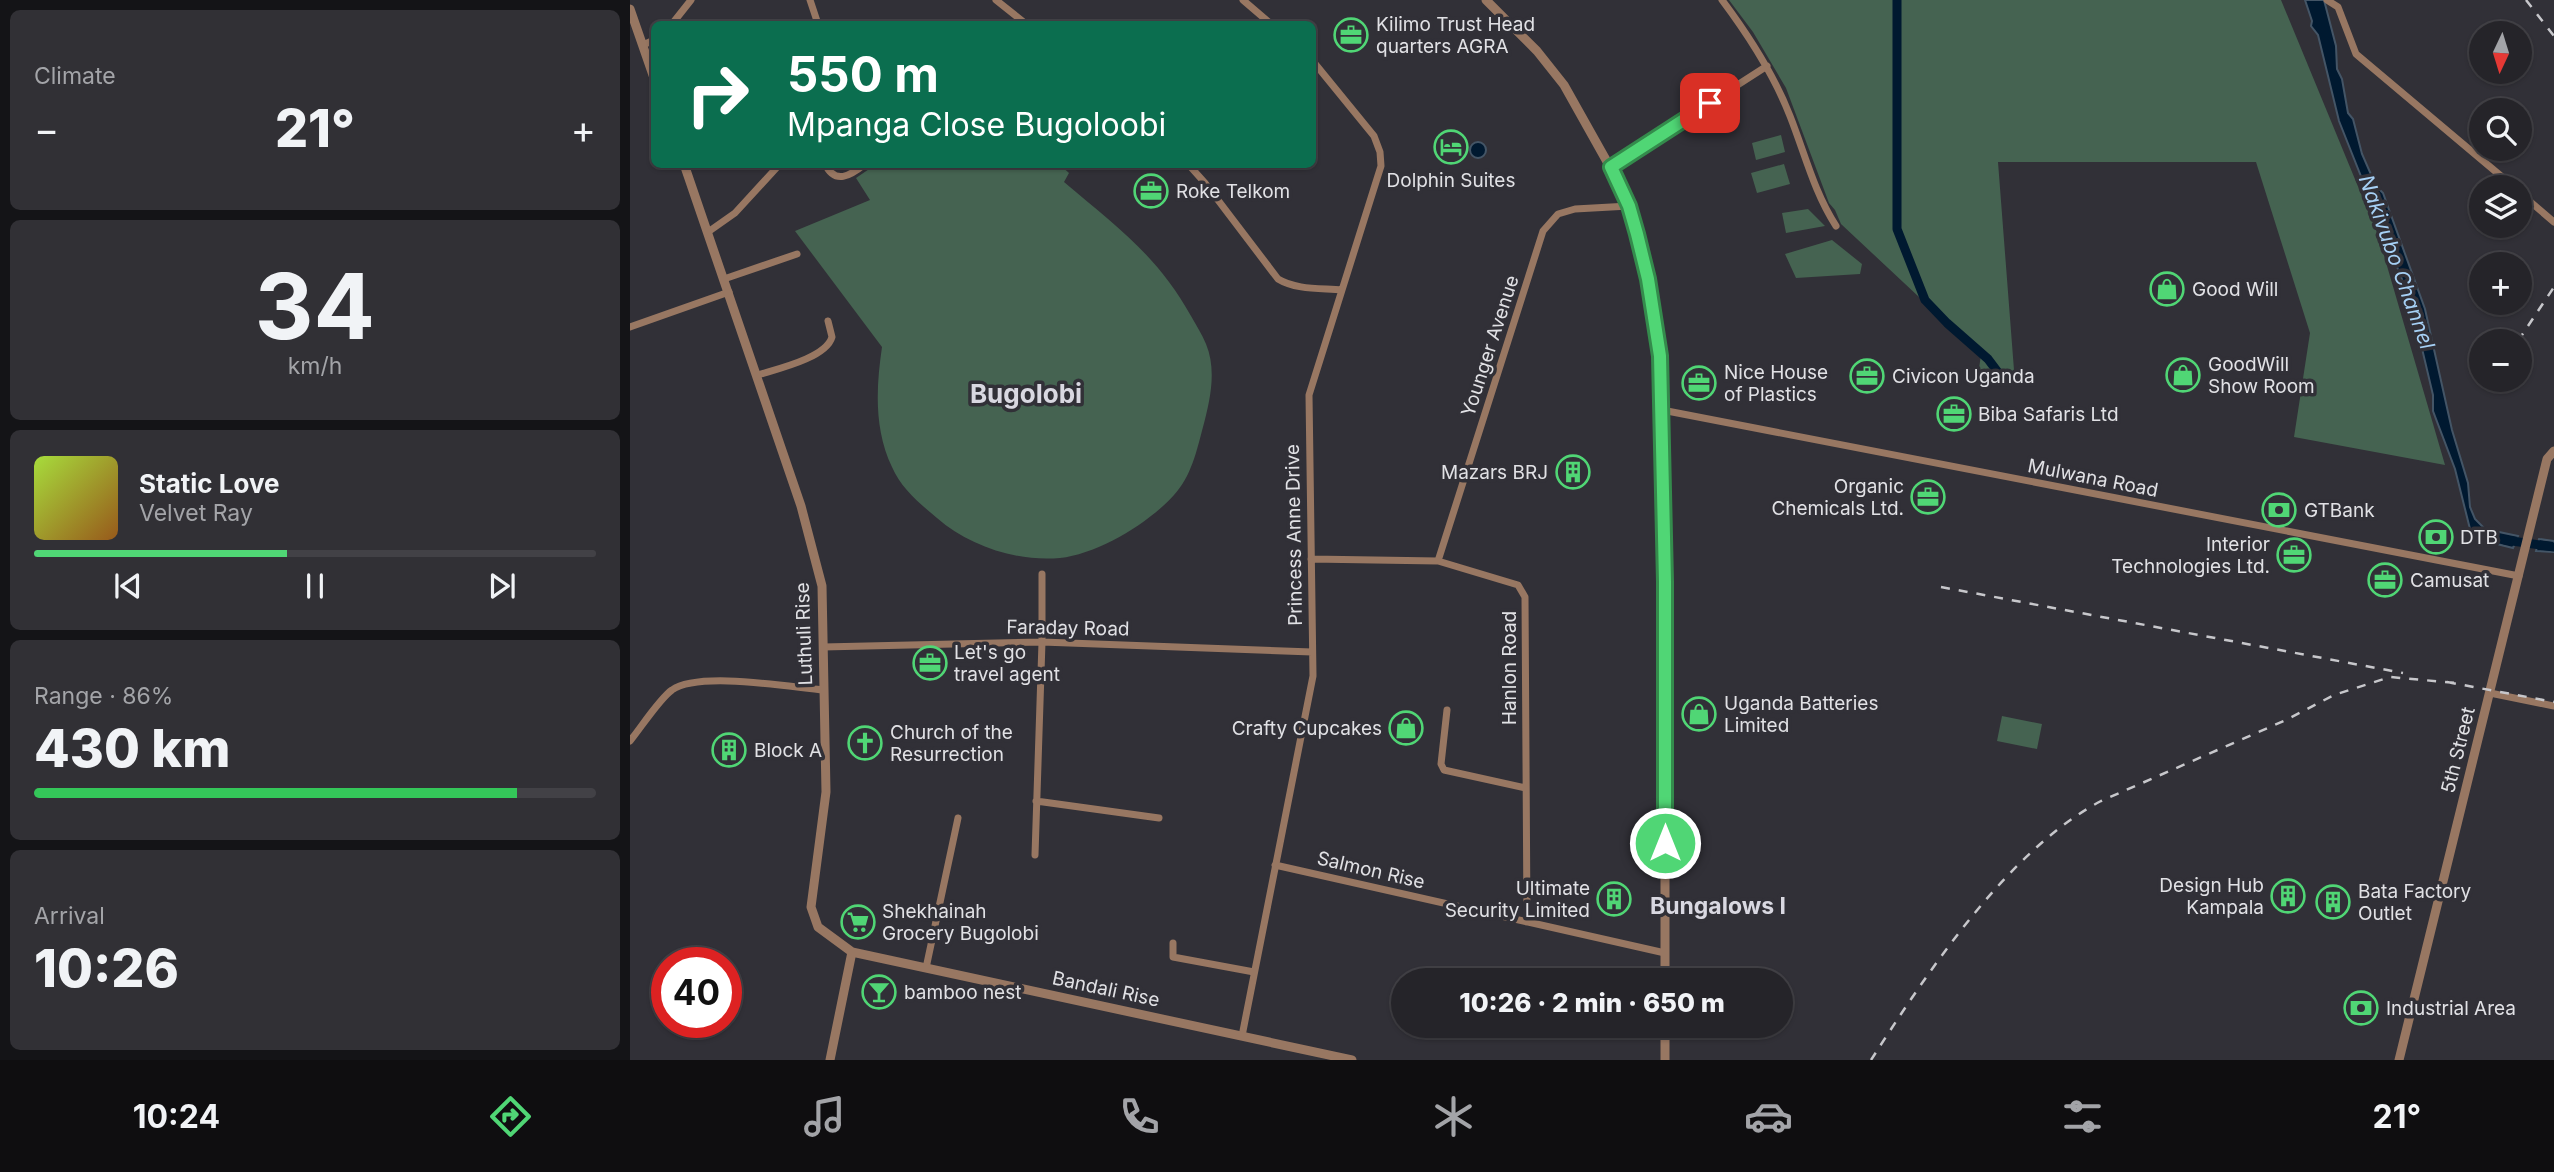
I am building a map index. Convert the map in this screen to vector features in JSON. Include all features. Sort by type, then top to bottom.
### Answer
[{"type":"street","points":[[674,21],[691,0]]},
{"type":"street","points":[[810,0],[817,21]]},
{"type":"street","points":[[996,0],[1022,21]]},
{"type":"street","points":[[1243,0],[1268,21]]},
{"type":"street","points":[[1486,0],[1538,51],[1564,85],[1611,167],[1629,206],[1648,279],[1660,356],[1662,410],[1665,968]]},
{"type":"street","points":[[1722,0],[1767,66],[1790,114],[1818,195],[1836,226]]},
{"type":"street","points":[[2327,0],[2338,7],[2356,54],[2500,175]]},
{"type":"street","points":[[630,9],[651,69]]},
{"type":"street","points":[[643,45],[651,41]]},
{"type":"street","name":"Princess Anne Drive","points":[[1242,1036],[1311,692],[1308,406],[1312,382],[1380,174],[1380,152],[1374,136],[1316,65]]},
{"type":"street","points":[[1611,167],[1767,66]]},
{"type":"street","name":"Luthuli Rise","points":[[685,168],[758,375],[814,552],[822,586],[825,811],[811,907],[818,927],[852,952]]},
{"type":"street","points":[[708,232],[735,214],[776,168]]},
{"type":"street","points":[[827,168],[841,178],[859,168]]},
{"type":"street","points":[[1192,168],[1278,279],[1286,284],[1342,290]]},
{"type":"street","points":[[2532,203],[2554,222]]},
{"type":"street","name":"Younger Avenue","points":[[1438,561],[1543,231],[1558,214],[1575,209],[1629,206]]},
{"type":"street","points":[[724,279],[797,254]]},
{"type":"street","points":[[630,327],[729,292]]},
{"type":"street","points":[[758,375],[795,364],[827,346],[832,337],[828,321]]},
{"type":"street","name":"Mulwana Road","points":[[1662,410],[2519,576]]},
{"type":"street","name":"5th Street","points":[[2399,1060],[2547,459],[2554,451]]},
{"type":"street","name":"Hanlon Road","points":[[1311,559],[1438,561],[1518,585],[1522,591],[1525,597],[1527,922]]},
{"type":"street","points":[[1035,855],[1042,573]]},
{"type":"street","name":"Faraday Road","points":[[823,647],[1042,642],[1312,652]]},
{"type":"street","points":[[630,741],[669,691],[686,685],[716,681],[824,691]]},
{"type":"street","points":[[2490,693],[2554,706]]},
{"type":"street","points":[[1447,710],[1441,764],[1444,770],[1526,788]]},
{"type":"street","points":[[1036,802],[1159,818]]},
{"type":"street","points":[[926,968],[958,818]]},
{"type":"street","name":"Salmon Rise","points":[[1275,865],[1665,953]]},
{"type":"street","points":[[1173,943],[1173,957],[1254,972]]},
{"type":"street","points":[[830,1060],[852,952]]},
{"type":"street","name":"Bandali Rise","points":[[852,952],[1242,1036],[1324,1057],[1353,1060]]},
{"type":"street","points":[[1665,1038],[1665,1060]]},
{"type":"green space","points":[[1729,0],[2281,0],[2378,235],[2445,465],[2294,437],[2310,333],[2256,162],[1998,162],[2015,383],[1978,375],[1981,355],[1841,224],[1829,203],[1786,88],[1753,32]]},
{"type":"green space","points":[[1781,135],[1785,152],[1756,160],[1752,143]]},
{"type":"green space","points":[[1784,164],[1790,184],[1757,193],[1751,173]]},
{"type":"green space","points":[[871,168],[1063,168],[1069,173],[1064,182],[1150,258],[1178,295],[1199,330],[1209,354],[1212,375],[1206,417],[1196,454],[1180,488],[1163,506],[1137,526],[1106,544],[1075,555],[1044,559],[1011,554],[979,544],[950,528],[917,501],[896,475],[882,438],[878,378],[882,347],[795,231],[870,200],[856,178]]},
{"type":"green space","points":[[1808,209],[1825,226],[1786,233],[1782,213]]},
{"type":"green space","points":[[1832,240],[1862,264],[1860,274],[1796,278],[1785,254]]},
{"type":"green space","points":[[2002,716],[2042,724],[2037,749],[1997,741]]},
{"type":"water","name":"Nakivubo Channel","points":[[2305,0],[2324,0],[2336,46],[2337,69],[2342,79],[2348,113],[2353,119],[2362,154],[2376,186],[2383,193],[2425,309],[2452,430],[2468,483],[2470,507],[2475,519],[2485,529],[2518,536],[2513,548],[2497,544],[2470,529],[2455,469],[2433,411],[2433,395],[2411,302],[2339,121],[2318,35],[2311,26]]},
{"type":"water","points":[[1475,142],[1481,142],[1486,150],[1484,156],[1475,158],[1470,153],[1470,147]]},
{"type":"water","points":[[2539,539],[2554,541],[2554,552],[2536,551]]},
{"type":"waterway","points":[[1897,0],[1897,229],[1925,300],[1988,359],[2003,379]]},
{"type":"waterway","points":[[2505,540],[2554,547]]},
{"type":"railway","points":[[2526,0],[2554,36]]},
{"type":"railway","points":[[2526,329],[2554,287]]},
{"type":"railway","points":[[1941,587],[2403,673]]},
{"type":"railway","points":[[1871,1060],[1944,953],[2002,882],[2034,850],[2067,823],[2101,801],[2286,720],[2334,695],[2390,677],[2456,683]]},
{"type":"railway","points":[[2447,682],[2554,702]]},
{"type":"place","name":"Kilimo Trust Head quarters AGRA","points":[[1351,35]]},
{"type":"place","name":"Dolphin Suites","points":[[1451,147]]},
{"type":"place","name":"Roke Telkom","points":[[1151,191]]},
{"type":"place","name":"Good Will","points":[[2167,289]]},
{"type":"place","name":"GoodWill Show Room","points":[[2183,375]]},
{"type":"place","name":"Civicon Uganda","points":[[1867,376]]},
{"type":"place","name":"Nice House of Plastics","points":[[1699,383]]},
{"type":"place","name":"Biba Safaris Ltd","points":[[1954,414]]},
{"type":"place","name":"Mazars BRJ","points":[[1573,472]]},
{"type":"place","name":"Organic Chemicals Ltd.","points":[[1928,497]]},
{"type":"place","name":"GTBank","points":[[2279,510]]},
{"type":"place","name":"DTB","points":[[2436,537]]},
{"type":"place","name":"Interior Technologies Ltd.","points":[[2294,555]]},
{"type":"place","name":"Camusat","points":[[2385,580]]},
{"type":"place","name":"Let's go travel agent","points":[[930,663]]},
{"type":"place","name":"Uganda Batteries Limited","points":[[1699,714]]},
{"type":"place","name":"Crafty Cupcakes","points":[[1406,728]]},
{"type":"place","name":"Church of the Resurrection","points":[[865,743]]},
{"type":"place","name":"Block A","points":[[729,750]]},
{"type":"place","name":"Design Hub Kampala","points":[[2288,896]]},
{"type":"place","name":"Ultimate Security Limited","points":[[1614,899]]},
{"type":"place","name":"Bata Factory Outlet","points":[[2333,902]]},
{"type":"place","name":"Shekhainah Grocery Bugolobi","points":[[858,922]]},
{"type":"place","name":"bamboo nest","points":[[879,992]]},
{"type":"place","name":"Industrial Area","points":[[2361,1008]]},
{"type":"district","name":"Bugolobi","points":[[1026,393]]},
{"type":"district","name":"Bungalows I","points":[[1718,906]]},
{"type":"route","points":[[1665,843],[1665,582],[1660,356],[1648,279],[1637,234],[1629,206],[1611,167],[1710,103]]}]
